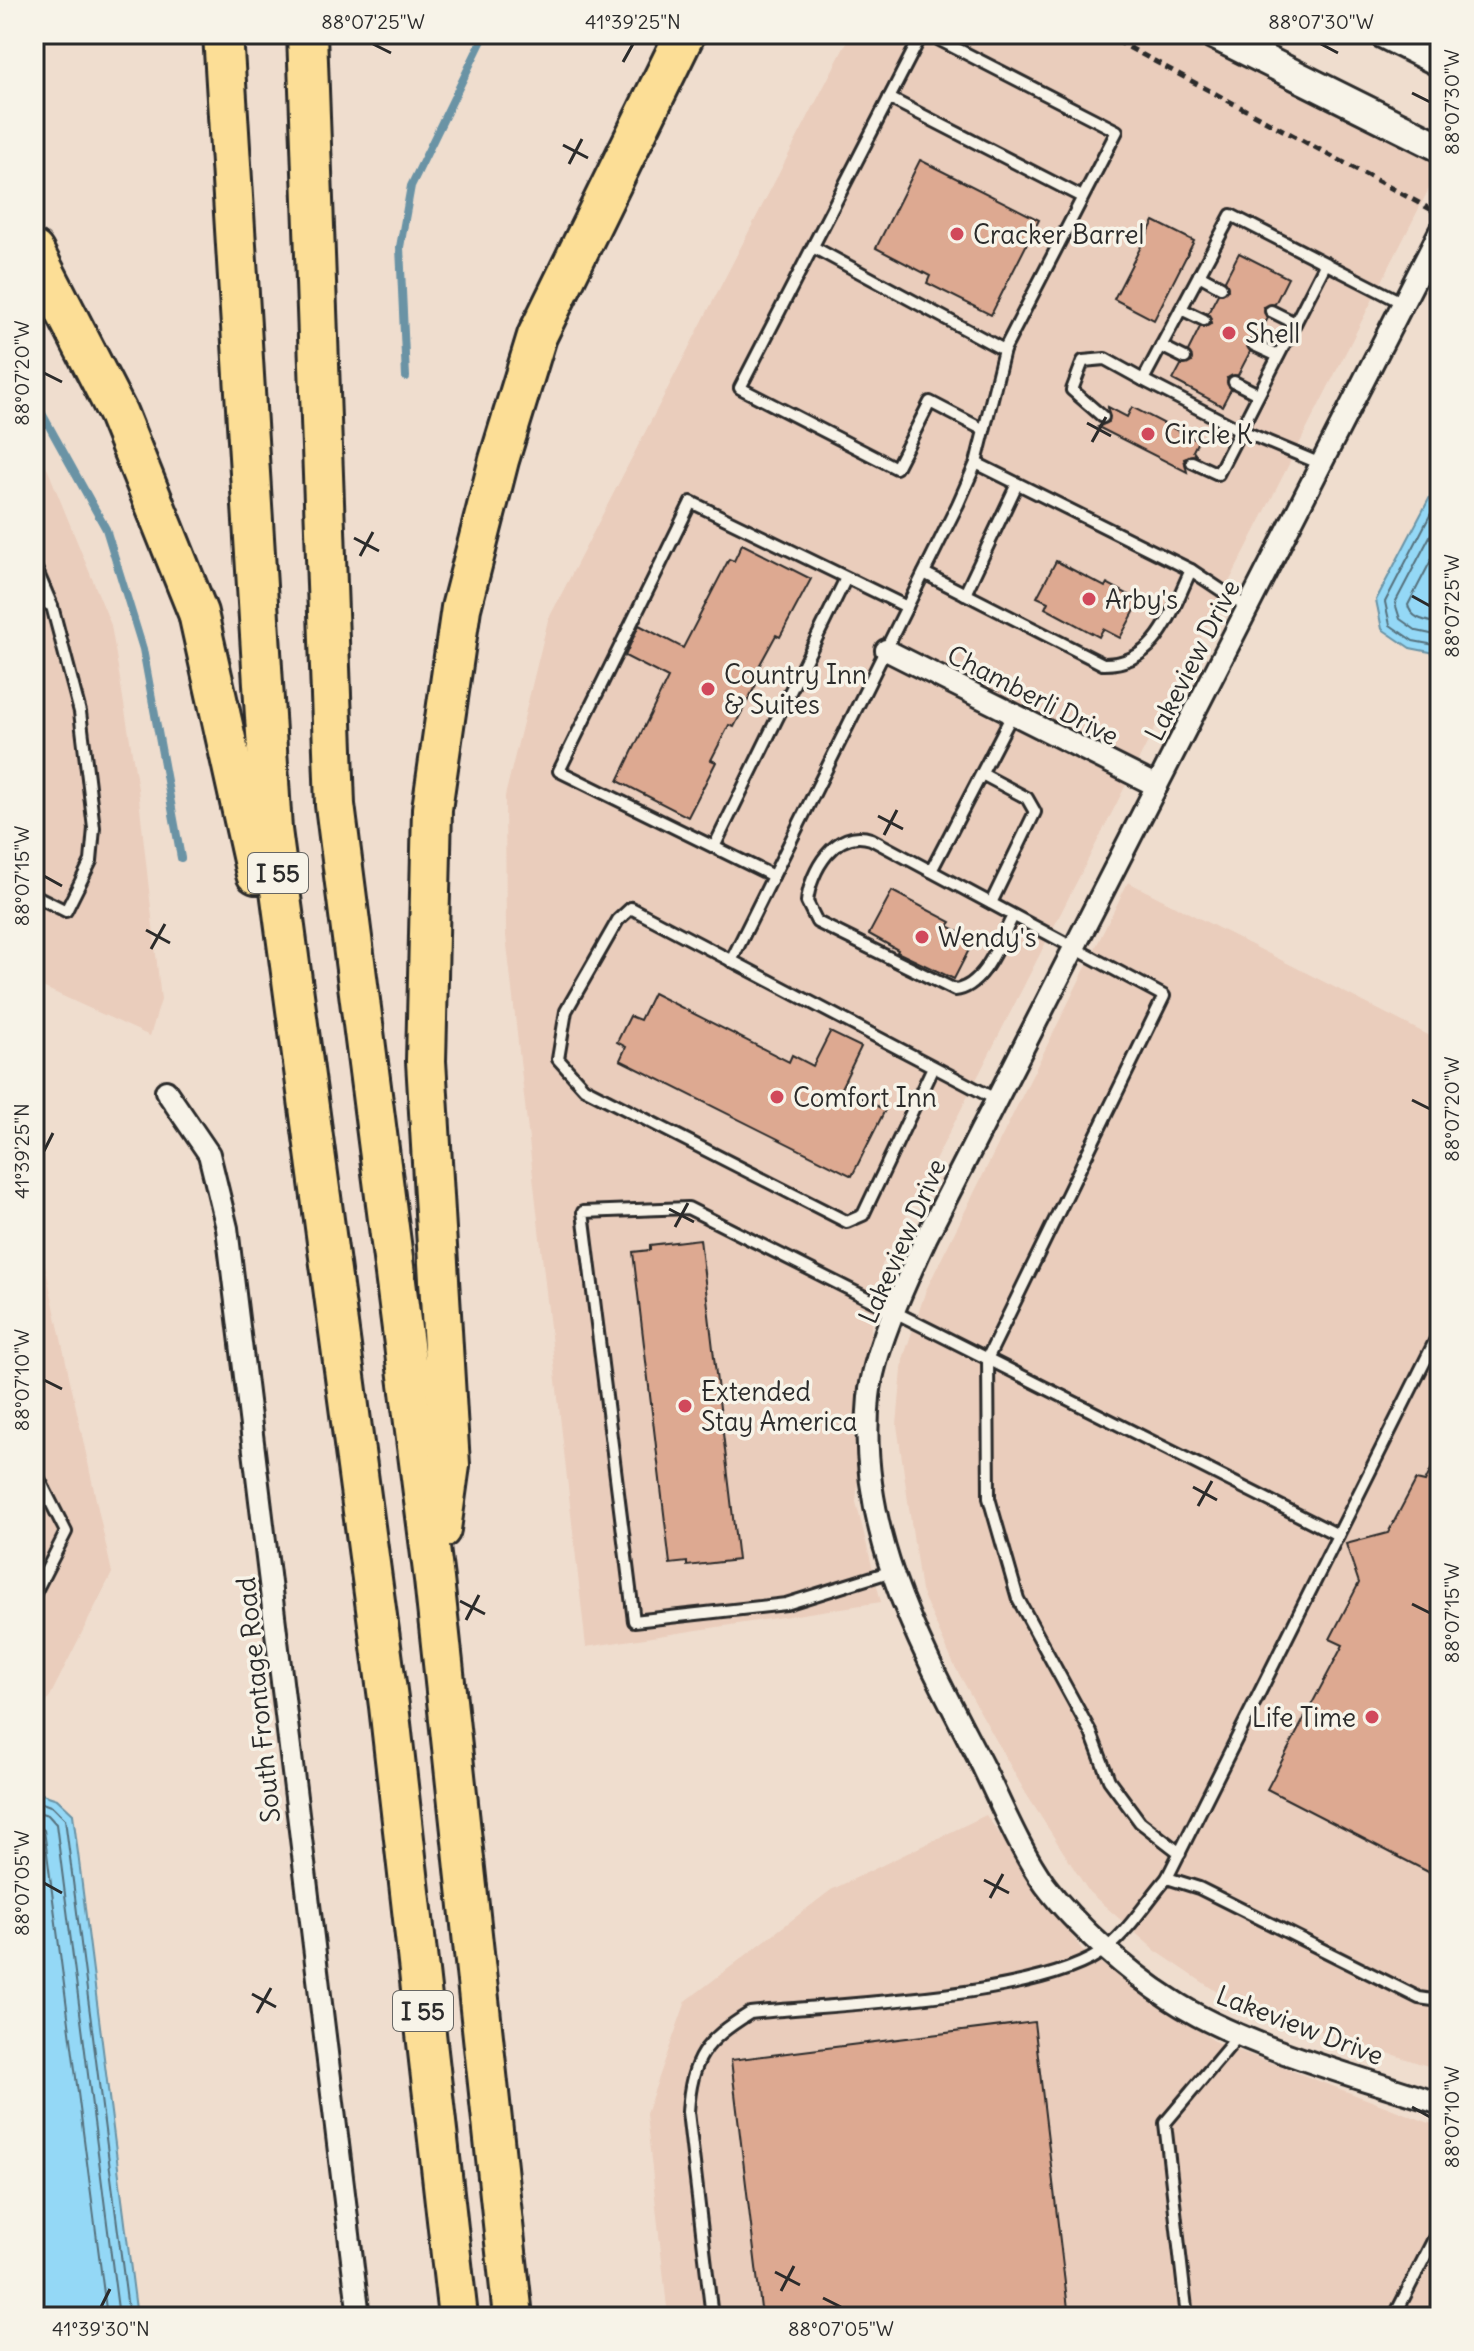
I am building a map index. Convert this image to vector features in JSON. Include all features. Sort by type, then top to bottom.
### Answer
[{"type":"highway","name":"I 55","points":[[223,34],[272,830],[389,1706],[458,2317]]},
{"type":"highway","name":"I 55","points":[[307,34],[335,805],[434,1579],[513,2317]]},
{"type":"highway","points":[[434,1579],[450,1465],[426,1061],[432,809],[461,608],[499,460],[537,336],[685,34]]},
{"type":"highway","points":[[34,251],[118,414],[198,613],[275,959],[389,1706]]},
{"type":"main road","points":[[1213,34],[1440,147]]},
{"type":"main road","points":[[1384,34],[1440,62]]},
{"type":"street","name":"Lakeview Drive","points":[[1440,231],[997,1100],[894,1311],[869,1396],[871,1473],[889,1572],[909,1623],[1045,1885],[1107,1949],[1170,2000],[1239,2034],[1440,2104]]},
{"type":"street","name":"Chamberli Drive","points":[[886,650],[1157,786]]},
{"type":"street","name":"South Frontage Road","points":[[166,1091],[209,1154],[227,1228],[359,2317]]},
{"type":"lane","points":[[922,34],[740,388],[896,468],[930,402],[984,430]]},
{"type":"lane","points":[[731,961],[976,463],[1004,350],[1117,131],[928,34]]},
{"type":"lane","points":[[889,98],[1082,197]]},
{"type":"lane","points":[[1143,380],[1231,215],[1403,303]]},
{"type":"lane","points":[[813,247],[1004,350]]},
{"type":"lane","points":[[1192,462],[1218,474],[1326,263]]},
{"type":"lane","points":[[1199,275],[1221,287]]},
{"type":"lane","points":[[1181,309],[1204,320]]},
{"type":"lane","points":[[1271,311],[1295,323]]},
{"type":"lane","points":[[1254,345],[1278,356]]},
{"type":"lane","points":[[1161,346],[1185,358]]},
{"type":"lane","points":[[1103,417],[1072,390],[1083,361],[1105,359],[1240,430],[1321,464]]},
{"type":"lane","points":[[1234,382],[1258,394]]},
{"type":"lane","points":[[976,463],[1191,570],[1248,608]]},
{"type":"lane","points":[[965,594],[1017,484]]},
{"type":"lane","points":[[773,876],[559,771],[691,502],[907,607]]},
{"type":"lane","points":[[34,564],[52,606],[80,712],[94,828],[91,861],[66,911],[34,895]]},
{"type":"lane","points":[[924,573],[1103,664],[1118,664],[1133,660],[1156,641],[1191,570]]},
{"type":"lane","points":[[714,847],[846,578]]},
{"type":"lane","points":[[34,597],[52,606]]},
{"type":"lane","points":[[931,871],[1013,713]]},
{"type":"lane","points":[[982,774],[1027,798],[1035,812],[991,903]]},
{"type":"lane","points":[[1013,916],[978,979],[964,989],[955,990],[817,922],[808,909],[808,894],[834,844],[852,835],[871,839],[1164,996],[988,1357],[989,1498],[1018,1599],[1091,1733],[1109,1780],[1140,1822],[1180,1853]]},
{"type":"lane","points":[[933,1067],[863,1215],[847,1222],[584,1088],[558,1059],[566,1011],[625,912],[631,908],[997,1100]]},
{"type":"lane","points":[[889,1572],[786,1604],[634,1621],[583,1212],[688,1208],[1338,1535]]},
{"type":"lane","points":[[712,2317],[688,2112],[690,2077],[704,2051],[725,2028],[750,2013],[992,1989],[1062,1971],[1107,1949],[1167,1878],[1440,1331]]},
{"type":"lane","points":[[34,1469],[66,1532],[34,1595]]},
{"type":"lane","points":[[1167,1878],[1199,1888],[1419,1998],[1440,2001]]},
{"type":"lane","points":[[1187,2317],[1165,2123],[1239,2034]]},
{"type":"lane","points":[[1394,2317],[1440,2227]]},
{"type":"path","points":[[1104,34],[1440,214]]},
{"type":"shaded area","points":[[851,34],[1203,34],[1440,156],[1440,167],[882,1265],[872,1318],[856,1502],[881,1602],[586,1647],[506,936],[505,796],[548,620]]},
{"type":"shaded area","points":[[34,436],[111,625],[138,789],[161,1000],[150,1036],[34,983]]},
{"type":"shaded area","points":[[1128,882],[1440,1041],[1440,2070],[1232,2002],[1156,1951],[1089,1892],[1025,1792],[954,1665],[921,1591],[897,1425],[903,1359],[926,1290]]},
{"type":"shaded area","points":[[34,1243],[41,1247],[112,1573],[34,1728]]},
{"type":"shaded area","points":[[986,1815],[1083,1951],[1216,2042],[1440,2127],[1440,2317],[668,2317],[646,2114],[686,2001],[831,1890]]},
{"type":"water","points":[[1440,478],[1440,654],[1410,648],[1382,629],[1376,600]]},
{"type":"water","points":[[36,1792],[57,1799],[73,1814],[137,2317],[34,2317]]},
{"type":"building","name":"Cracker Barrel","points":[[920,160],[1039,220],[991,315],[927,283],[930,276],[876,248]]},
{"type":"building","points":[[1154,221],[1194,241],[1154,320],[1114,299]]},
{"type":"building","name":"Shell","points":[[1239,253],[1288,278],[1275,304],[1264,307],[1268,318],[1257,338],[1247,341],[1250,352],[1238,375],[1227,378],[1231,389],[1222,406],[1173,380],[1181,365],[1192,362],[1188,351],[1200,327],[1211,324],[1208,313],[1218,294],[1228,290],[1225,280]]},
{"type":"building","name":"Circle K","points":[[1108,407],[1127,417],[1132,407],[1198,441],[1193,451],[1196,455],[1184,459],[1187,472],[1098,427],[1109,422]]},
{"type":"building","name":"Country Inn & Suites","points":[[742,544],[811,579],[780,637],[776,635],[758,668],[763,671],[734,727],[729,725],[711,760],[716,762],[688,817],[618,781],[668,678],[625,656],[639,625],[683,648],[729,559],[734,561]]},
{"type":"building","name":"Arby's","points":[[1056,561],[1105,587],[1107,583],[1140,601],[1120,638],[1103,629],[1099,637],[1045,608],[1048,602],[1037,597]]},
{"type":"building","name":"Wendy's","points":[[892,891],[951,922],[948,926],[974,940],[954,979],[897,952],[869,934]]},
{"type":"building","name":"Comfort Inn","points":[[653,993],[789,1062],[792,1055],[813,1066],[830,1032],[861,1047],[841,1088],[885,1110],[852,1176],[620,1060],[626,1047],[617,1042],[630,1016],[640,1020]]},
{"type":"building","name":"Extended Stay America","points":[[700,1239],[738,1560],[687,1566],[687,1562],[670,1564],[633,1252],[650,1250],[650,1245]]},
{"type":"building","name":"Life Time","points":[[1440,1451],[1440,1878],[1267,1789],[1343,1645],[1330,1639],[1359,1583],[1346,1544],[1388,1533],[1416,1480],[1425,1482]]},
{"type":"building","points":[[1034,2022],[1069,2317],[762,2317],[731,2060]]},
{"type":"waterway","points":[[406,377],[400,247],[411,186],[485,34]]},
{"type":"waterway","points":[[34,399],[106,529],[143,649],[181,858]]},
{"type":"place","name":"Cracker Barrel","points":[[957,234]]},
{"type":"place","name":"Shell","points":[[1229,333]]},
{"type":"place","name":"Circle K","points":[[1148,434]]},
{"type":"place","name":"Arby's","points":[[1089,599]]},
{"type":"place","name":"Country Inn & Suites","points":[[708,689]]},
{"type":"place","name":"Wendy's","points":[[922,937]]},
{"type":"place","name":"Comfort Inn","points":[[777,1097]]},
{"type":"place","name":"Extended Stay America","points":[[685,1406]]},
{"type":"place","name":"Life Time","points":[[1372,1717]]}]
